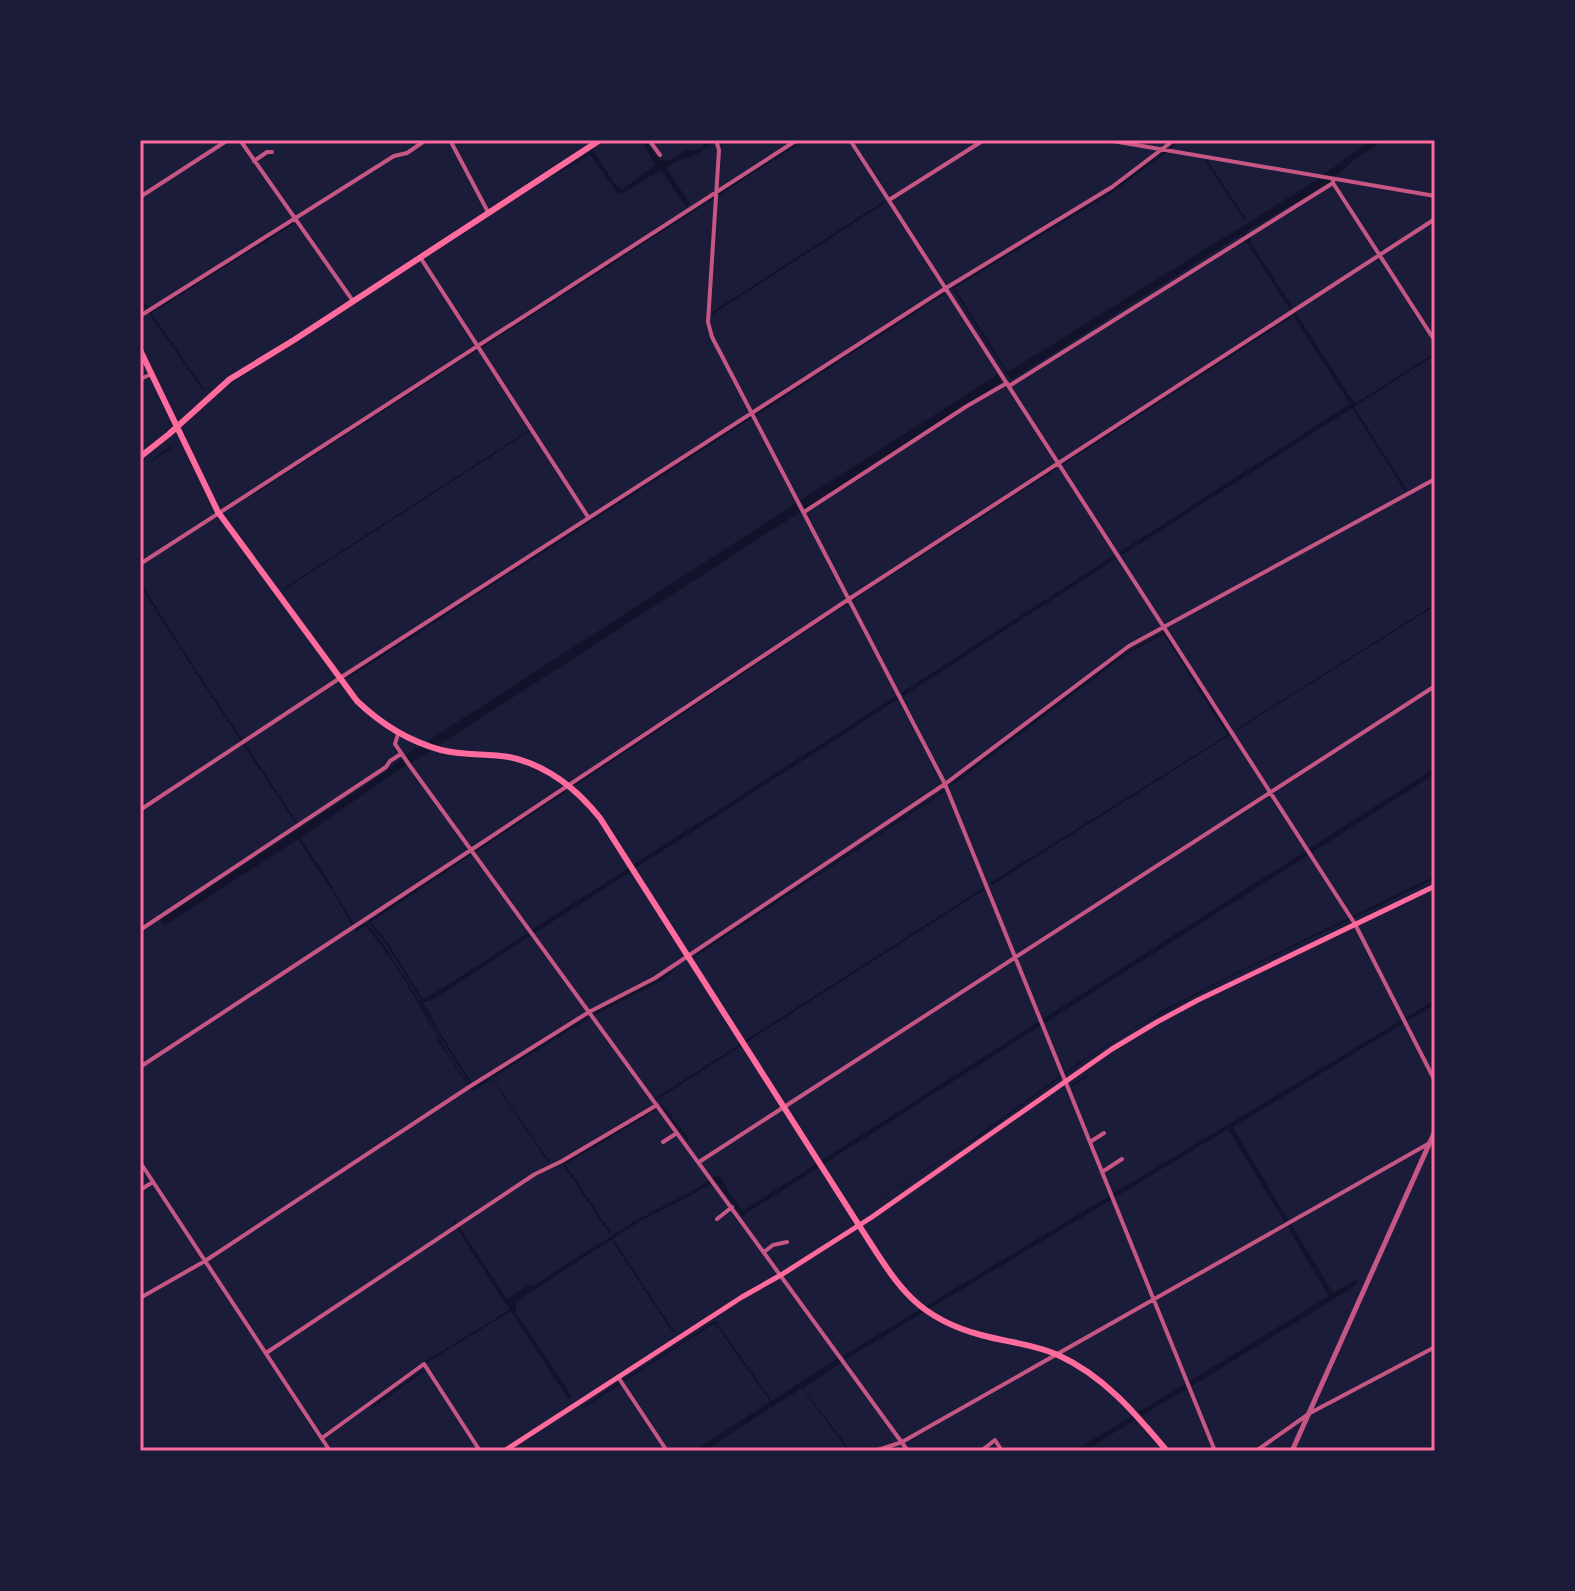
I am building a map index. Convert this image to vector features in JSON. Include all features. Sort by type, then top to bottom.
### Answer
[{"type":"main road","points":[[140,457],[230,379],[600,140]]},
{"type":"main road","points":[[140,350],[218,512],[357,701],[398,734],[445,751],[509,757],[535,765],[569,785],[588,802],[893,1278],[920,1307],[959,1328],[1056,1354],[1098,1379],[1137,1416],[1167,1451]]},
{"type":"main road","points":[[504,1451],[781,1275],[855,1219],[1112,1049],[1171,1014],[1435,886]]},
{"type":"street","points":[[140,197],[228,140]]},
{"type":"street","points":[[240,140],[353,301]]},
{"type":"street","points":[[450,140],[488,212]]},
{"type":"street","points":[[649,140],[660,155]]},
{"type":"street","points":[[716,140],[719,150],[708,322],[712,337],[945,784],[1215,1451]]},
{"type":"street","points":[[140,564],[797,140]]},
{"type":"street","points":[[850,140],[1355,924],[1435,1081]]},
{"type":"street","points":[[889,200],[984,140]]},
{"type":"street","points":[[1107,140],[1435,196]]},
{"type":"street","points":[[140,810],[946,288],[1112,187],[1174,140]]},
{"type":"street","points":[[140,316],[422,141]]},
{"type":"street","points":[[254,161],[272,152]]},
{"type":"street","points":[[1333,180],[1435,341]]},
{"type":"street","points":[[804,512],[967,406],[1333,180]]},
{"type":"street","points":[[140,1067],[849,599],[1435,219]]},
{"type":"street","points":[[420,257],[589,518]]},
{"type":"street","points":[[140,379],[152,374]]},
{"type":"street","points":[[140,1298],[205,1261],[589,1012],[655,978],[945,784],[1129,646],[1435,479]]},
{"type":"street","points":[[699,1162],[1435,686]]},
{"type":"street","points":[[398,734],[395,744],[401,754],[908,1451]]},
{"type":"street","points":[[140,930],[401,754]]},
{"type":"street","points":[[266,1353],[535,1174],[657,1105]]},
{"type":"street","points":[[1292,1451],[1435,1131]]},
{"type":"street","points":[[663,1142],[677,1133]]},
{"type":"street","points":[[1090,1142],[1104,1133]]},
{"type":"street","points":[[875,1451],[902,1442],[1432,1142]]},
{"type":"street","points":[[1102,1172],[1122,1159]]},
{"type":"street","points":[[140,1162],[330,1451]]},
{"type":"street","points":[[140,1190],[153,1182]]},
{"type":"street","points":[[717,1219],[732,1207]]},
{"type":"street","points":[[764,1252],[773,1245],[787,1242]]},
{"type":"street","points":[[1256,1451],[1310,1413],[1435,1347]]},
{"type":"street","points":[[322,1438],[424,1364],[480,1451]]},
{"type":"street","points":[[618,1377],[667,1451]]},
{"type":"street","points":[[981,1451],[995,1440],[1002,1451]]},
{"type":"shaded area","points":[[641,140],[646,140],[663,160],[698,149],[706,140],[713,140],[696,155],[668,166],[690,204],[686,207],[659,171],[618,194],[590,154],[559,171],[593,150],[617,187],[623,189],[655,165]]},
{"type":"shaded area","points":[[1371,140],[1385,140],[1355,159],[1327,184],[1244,233],[1247,239],[1250,237],[1252,240],[1250,242],[1293,308],[1290,310],[1248,244],[1243,241],[1246,239],[1242,234],[1011,380],[952,288],[1008,372],[1318,179]]},
{"type":"shaded area","points":[[885,203],[713,314],[712,312]]},
{"type":"shaded area","points":[[1296,313],[1356,403],[1435,353],[1354,407],[1407,490],[1352,408],[1122,555],[1120,552],[1350,404],[1293,315]]},
{"type":"shaded area","points":[[997,375],[1001,382],[806,509],[801,500]]},
{"type":"shaded area","points":[[530,431],[284,590],[284,588]]},
{"type":"shaded area","points":[[795,504],[800,512],[411,763],[406,755]]},
{"type":"shaded area","points":[[1113,556],[1115,559],[903,696],[901,693]]},
{"type":"shaded area","points":[[1435,604],[1435,606],[1236,729]]},
{"type":"shaded area","points":[[896,696],[898,699],[535,933],[532,930]]},
{"type":"shaded area","points":[[1229,734],[992,885],[990,883]]},
{"type":"shaded area","points":[[401,759],[406,765],[300,838],[356,928],[366,923],[381,940],[419,1000],[435,993],[528,933],[530,936],[432,1000],[421,1003],[441,1043],[472,1089],[492,1078],[550,1162],[492,1079],[472,1091],[450,1058],[386,952],[365,926],[356,932],[298,839],[164,926],[160,920]]},
{"type":"shaded area","points":[[1435,768],[1435,774],[742,1216],[716,1182],[640,1221],[517,1301],[515,1312],[572,1396],[568,1399],[454,1224],[454,1219],[507,1299],[635,1221],[719,1175],[743,1211]]},
{"type":"shaded area","points":[[1435,876],[1138,1026],[1086,1059],[983,1134],[839,1225],[973,1139],[1078,1063],[1163,1010]]},
{"type":"shaded area","points":[[984,890],[652,1103],[651,1101]]},
{"type":"shaded area","points":[[1435,1000],[1435,1004],[1233,1127],[1288,1220],[1285,1222],[1228,1129],[846,1359],[843,1356]]},
{"type":"shaded area","points":[[1291,1224],[1333,1293],[1358,1279],[1357,1283],[1192,1386],[1190,1381],[1329,1296],[1287,1226]]},
{"type":"shaded area","points":[[838,1358],[842,1362],[803,1388],[851,1451],[800,1389],[704,1451],[694,1451]]},
{"type":"shaded area","points":[[1185,1384],[1186,1389],[1084,1451],[1074,1451]]},
{"type":"waterway","points":[[251,495],[803,140]]},
{"type":"waterway","points":[[1170,148],[1180,140]]},
{"type":"waterway","points":[[954,287],[1111,192],[1165,152]]},
{"type":"waterway","points":[[1206,160],[1245,219]]},
{"type":"waterway","points":[[203,389],[150,313],[293,223]]},
{"type":"waterway","points":[[348,677],[944,293]]},
{"type":"waterway","points":[[140,298],[148,309]]},
{"type":"waterway","points":[[576,784],[847,603],[1290,317]]},
{"type":"waterway","points":[[153,460],[171,447]]},
{"type":"waterway","points":[[141,585],[297,824]]},
{"type":"waterway","points":[[951,785],[1126,653],[1164,633],[1228,734]]},
{"type":"waterway","points":[[693,957],[944,791]]},
{"type":"waterway","points":[[421,998],[384,939],[369,922],[564,792]]},
{"type":"waterway","points":[[594,1014],[671,972]]},
{"type":"waterway","points":[[422,1002],[474,1088],[589,1017]]},
{"type":"waterway","points":[[438,1039],[448,1054]]},
{"type":"waterway","points":[[1071,1086],[1087,1076]]},
{"type":"waterway","points":[[663,1107],[688,1140]]},
{"type":"waterway","points":[[610,1233],[564,1164],[656,1109]]},
{"type":"waterway","points":[[614,1242],[673,1331]]},
{"type":"waterway","points":[[426,1362],[511,1310]]},
{"type":"waterway","points":[[624,1380],[715,1322],[771,1401]]},
{"type":"waterway","points":[[372,1407],[423,1371]]},
{"type":"waterway","points":[[582,1408],[620,1383]]}]
